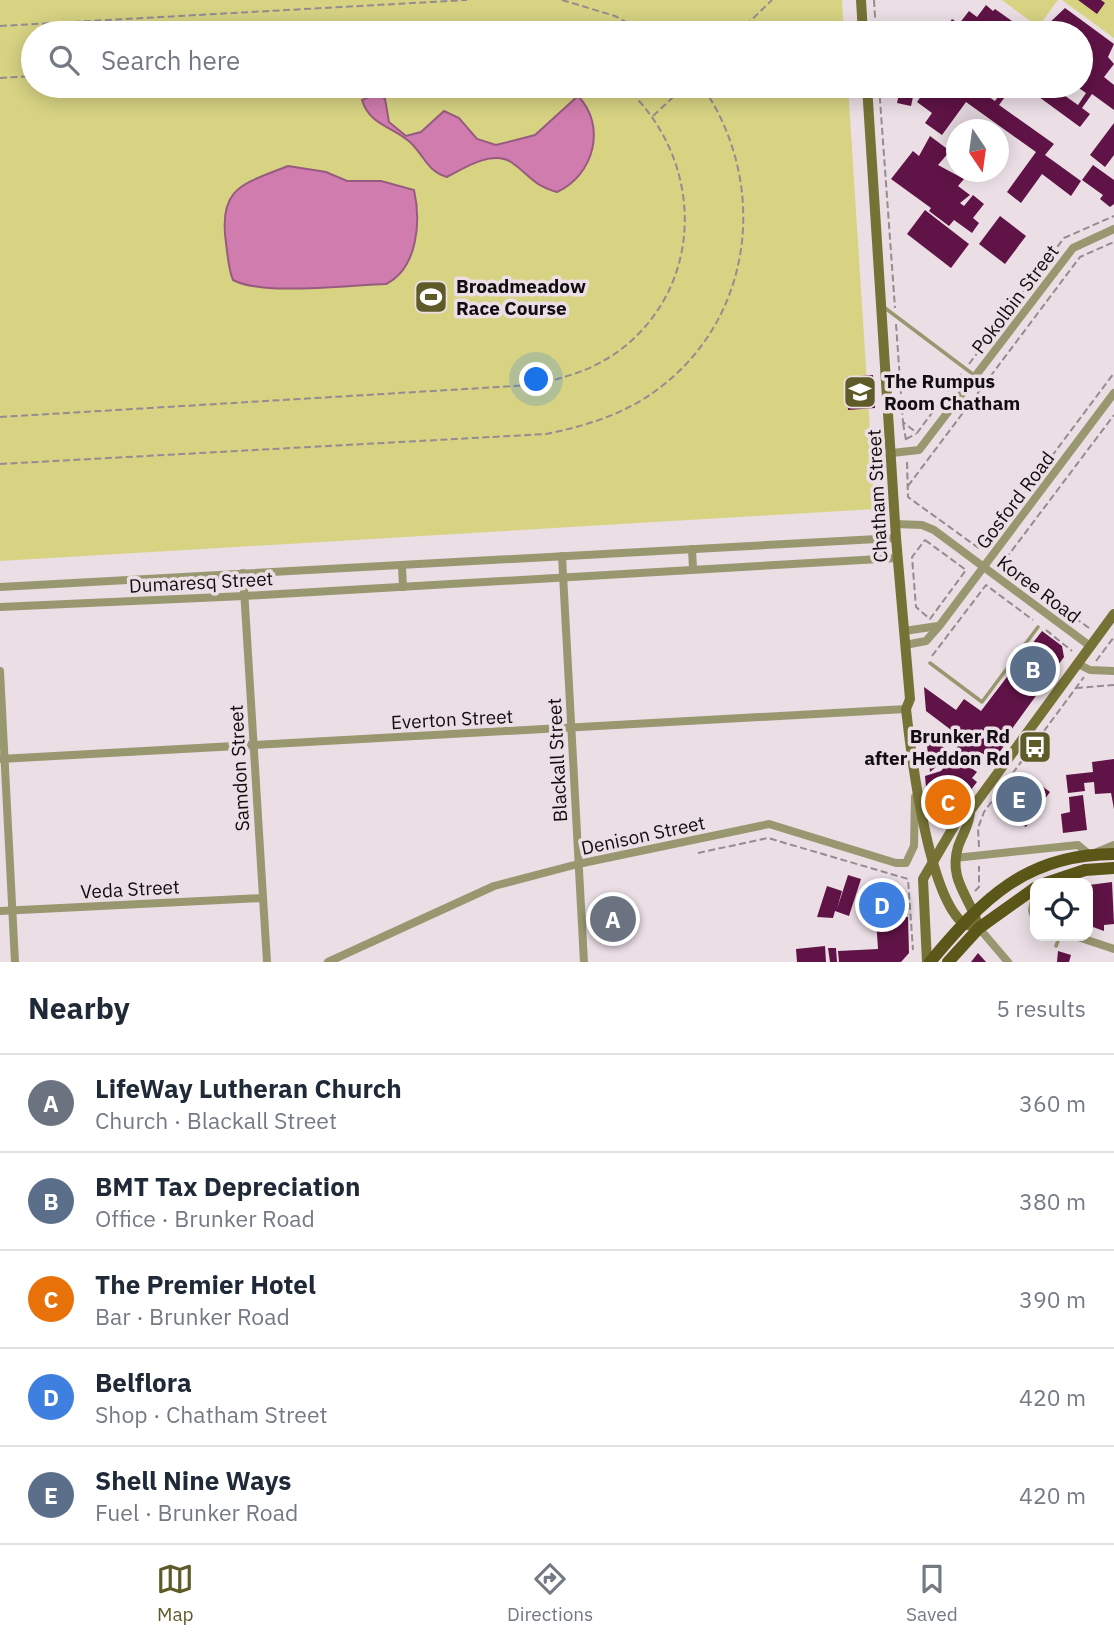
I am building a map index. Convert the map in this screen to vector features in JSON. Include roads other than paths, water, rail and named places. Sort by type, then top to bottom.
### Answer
[{"type":"main road","points":[[929,962],[973,912],[1024,874],[1047,864],[1090,855],[1114,854]]},
{"type":"main road","points":[[1061,878],[1085,870],[1114,868]]},
{"type":"main road","points":[[948,962],[979,928],[1030,892]]},
{"type":"street","points":[[861,0],[862,21]]},
{"type":"street","name":"Chatham Street","points":[[868,98],[897,558],[910,699],[906,709],[916,795],[926,845],[943,888],[963,923]]},
{"type":"street","name":"Pokolbin Street","points":[[892,453],[919,450],[1073,248],[1114,229]]},
{"type":"street","name":"Gosford Road","points":[[905,645],[926,641],[940,625],[1114,393]]},
{"type":"street","name":"Koree Road","points":[[895,524],[922,525],[934,530],[1090,646]]},
{"type":"street","name":"Dumaresq Street","points":[[0,587],[896,538]]},
{"type":"street","points":[[692,549],[693,569]]},
{"type":"street","name":"Blackall Street","points":[[562,556],[584,962]]},
{"type":"street","name":"Dumaresq Street","points":[[0,607],[244,596],[897,558]]},
{"type":"street","points":[[402,567],[403,587]]},
{"type":"street","name":"Samdon Street","points":[[243,573],[267,962]]},
{"type":"street","points":[[929,962],[922,884],[925,870],[960,816],[970,811],[1114,614]]},
{"type":"street","points":[[904,631],[929,630],[940,625]]},
{"type":"street","points":[[1078,664],[1090,670],[1114,671]]},
{"type":"street","points":[[0,671],[15,962]]},
{"type":"street","name":"Everton Street","points":[[3,759],[906,709]]},
{"type":"street","name":"Denison Street","points":[[328,962],[494,887],[578,864],[769,824],[902,864],[910,859],[913,853],[916,795]]},
{"type":"street","points":[[970,811],[970,820],[955,858],[960,889],[979,928],[1008,962]]},
{"type":"street","points":[[955,858],[1078,845],[1090,855],[1114,845]]},
{"type":"street","name":"Veda Street","points":[[0,911],[262,898]]},
{"type":"street","points":[[963,923],[979,928]]},
{"type":"street","points":[[1089,941],[1114,950]]},
{"type":"lane","points":[[882,306],[975,377]]},
{"type":"lane","points":[[929,663],[982,702],[1038,627]]},
{"type":"lane","points":[[1056,946],[1058,941]]},
{"type":"place","name":"Broadmeadow Race Course","points":[[431,297]]},
{"type":"place","name":"The Rumpus Room Chatham","points":[[860,392]]},
{"type":"place","name":"BMT Tax Depreciation","points":[[1033,669]]},
{"type":"place","name":"Brunker Rd after Heddon Rd","points":[[1035,747]]},
{"type":"place","name":"Shell Nine Ways","points":[[1019,799]]},
{"type":"place","name":"The Premier Hotel","points":[[948,802]]},
{"type":"place","name":"Belflora","points":[[882,905]]},
{"type":"place","name":"LifeWay Lutheran Church","points":[[613,919]]}]
